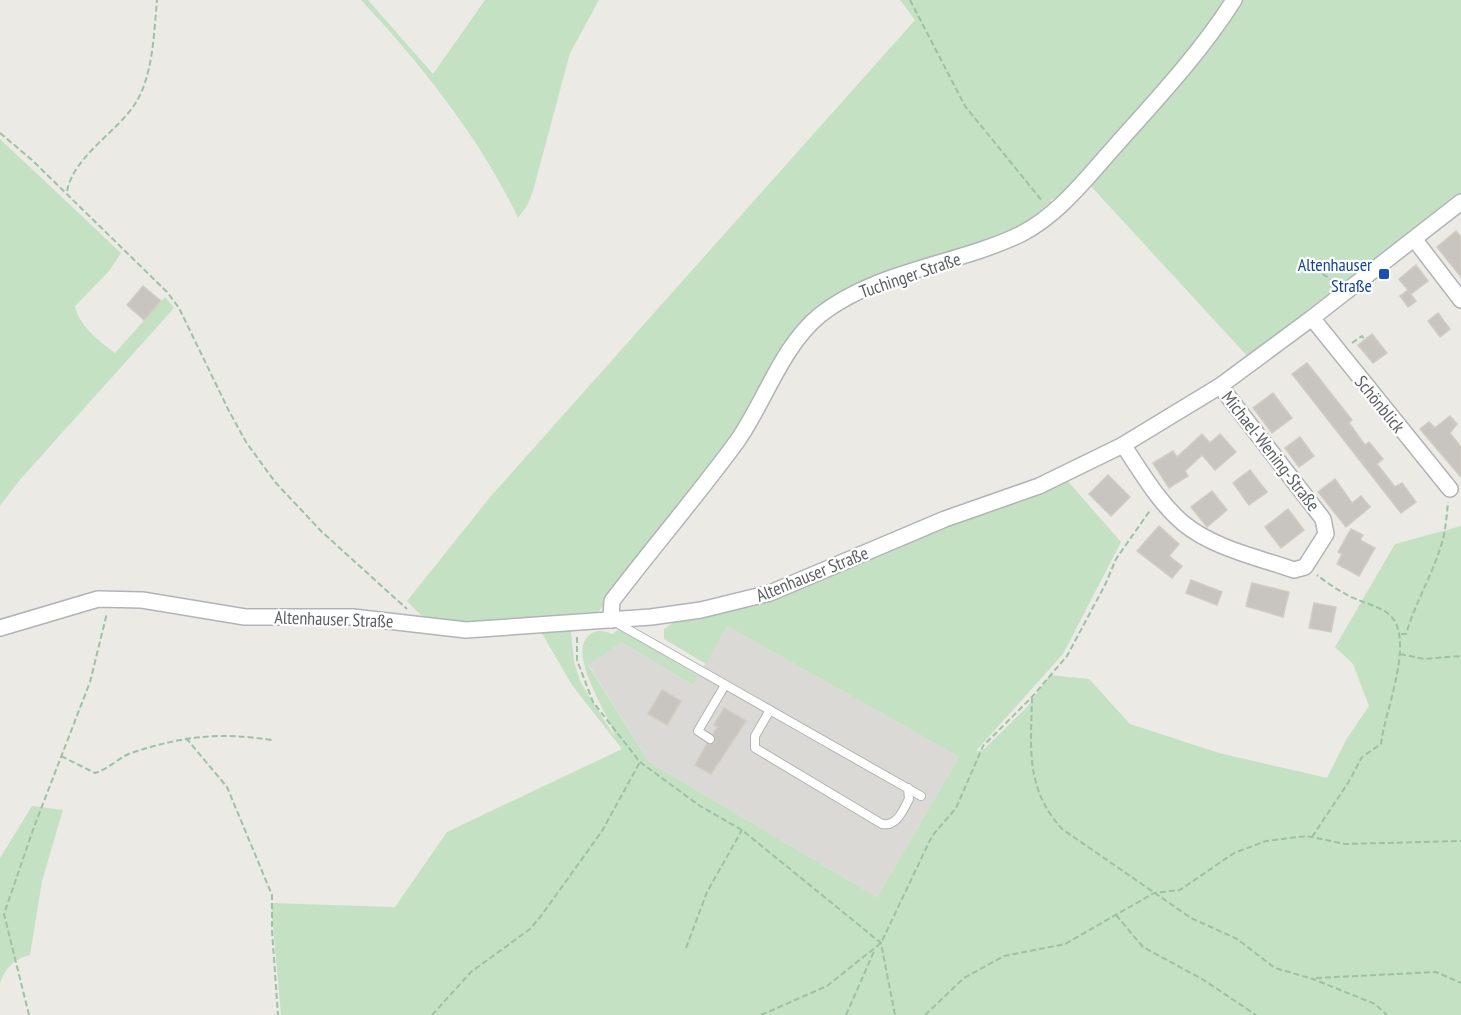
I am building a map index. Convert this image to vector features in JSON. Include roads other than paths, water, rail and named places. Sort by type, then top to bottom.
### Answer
[{"type":"street","name":"Tuchinger Straße","points":[[611,620],[612,602],[737,441],[787,357],[817,318],[833,306],[869,287],[992,247],[1034,226],[1052,213],[1085,180],[1165,90],[1211,33],[1234,0]]},
{"type":"street","name":"Altenhauser Straße","points":[[0,628],[98,599],[111,598],[142,600],[245,617],[336,616],[466,630],[577,623],[701,610],[770,593],[945,519],[1039,486],[1123,445],[1220,386],[1458,208]]},
{"type":"street","points":[[1415,240],[1461,300]]},
{"type":"street","name":"Schönblick","points":[[1312,318],[1450,489]]},
{"type":"street","name":"Michael-Wening-Straße","points":[[1123,445],[1160,497],[1182,522],[1210,540],[1294,570],[1305,567],[1326,534],[1323,519],[1220,386]]},
{"type":"lane","points":[[611,620],[921,796]]},
{"type":"lane","points":[[710,739],[698,731],[725,685]]},
{"type":"lane","points":[[770,710],[755,735],[755,748],[882,824],[890,825],[897,820],[909,799],[908,789]]},
{"type":"place","name":"Altenhauser Straße","points":[[1384,274]]}]
